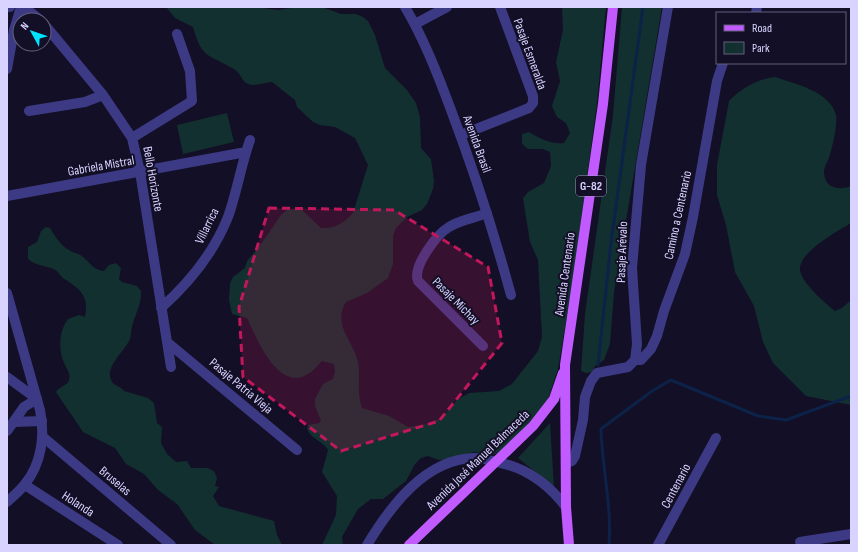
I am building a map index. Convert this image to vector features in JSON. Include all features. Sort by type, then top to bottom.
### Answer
[{"type":"main road","name":"Avenida Centenario","points":[[569,545],[566,507],[565,365],[603,104],[613,7]]},
{"type":"main road","name":"Avenida José Manuel Balmaceda","points":[[408,545],[530,431],[554,399],[565,365]]},
{"type":"street","points":[[7,69],[14,30],[23,7]]},
{"type":"street","name":"Avenida Brasil","points":[[406,7],[415,24],[460,135],[487,213],[511,295]]},
{"type":"street","points":[[415,24],[447,7]]},
{"type":"street","name":"Pasaje Esmeralda","points":[[460,135],[529,108],[533,103],[533,96],[500,7]]},
{"type":"street","name":"Pasaje Arévalo","points":[[635,360],[637,344],[632,268],[641,165],[668,7]]},
{"type":"street","name":"Bello Horizonte","points":[[52,34],[103,95],[132,138],[140,172],[171,367]]},
{"type":"street","points":[[132,138],[192,101],[190,71],[177,34]]},
{"type":"street","name":"Camino a Centenario","points":[[635,360],[641,360],[654,343],[685,254],[695,210],[717,81],[723,64]]},
{"type":"street","points":[[29,111],[85,102],[103,95]]},
{"type":"street","name":"Villarrica","points":[[161,308],[194,273],[221,231],[228,216],[250,140]]},
{"type":"street","name":"Gabriela Mistral","points":[[7,196],[246,152]]},
{"type":"street","name":"Pasaje Michay","points":[[483,346],[418,281],[416,275],[421,260],[444,231],[454,224],[487,213]]},
{"type":"street","points":[[7,293],[42,421],[42,437],[38,459],[25,485],[7,502]]},
{"type":"street","name":"Pasaje Patria Vieja","points":[[167,342],[297,450]]},
{"type":"street","points":[[566,463],[572,460],[575,456],[583,420],[585,397],[592,378],[600,372],[628,367],[635,360]]},
{"type":"street","points":[[7,377],[37,399]]},
{"type":"street","points":[[7,431],[24,407],[37,399]]},
{"type":"street","points":[[14,422],[42,421]]},
{"type":"street","name":"Bruselas","points":[[42,437],[171,545]]},
{"type":"street","name":"Centenario","points":[[658,545],[716,438]]},
{"type":"street","points":[[367,545],[380,523],[399,499],[430,474],[449,464],[467,459],[479,458],[518,468],[537,478],[553,491],[566,507]]},
{"type":"street","name":"Holanda","points":[[25,485],[118,545]]},
{"type":"street","points":[[800,542],[851,534]]},
{"type":"highlighted area","points":[[269,208],[394,210],[488,267],[502,343],[439,421],[341,451],[243,377],[239,307]]},
{"type":"green space","points":[[166,7],[256,7],[278,10],[299,7],[322,7],[341,14],[356,14],[368,21],[375,35],[385,68],[407,90],[416,103],[420,117],[421,148],[431,159],[434,181],[433,189],[427,204],[422,210],[407,217],[396,228],[393,236],[393,264],[388,278],[367,293],[346,302],[342,310],[341,318],[342,325],[358,362],[359,395],[362,408],[389,416],[408,427],[428,424],[441,418],[457,400],[469,393],[499,391],[512,384],[538,351],[542,337],[538,260],[530,242],[523,198],[528,192],[544,183],[551,166],[550,152],[543,149],[528,149],[522,144],[522,134],[529,132],[550,142],[564,143],[570,133],[566,123],[557,117],[552,106],[560,81],[556,62],[563,30],[562,7],[606,7],[597,103],[573,280],[558,369],[548,399],[523,430],[501,451],[493,455],[474,452],[452,459],[439,460],[428,456],[421,458],[415,464],[406,481],[383,499],[371,499],[358,509],[342,537],[343,545],[322,545],[336,515],[337,496],[322,472],[328,450],[309,433],[307,429],[308,425],[319,423],[321,421],[315,406],[315,399],[323,384],[333,379],[335,372],[334,364],[322,361],[311,372],[299,377],[289,377],[279,371],[263,351],[247,318],[232,314],[229,300],[230,283],[233,277],[245,268],[247,261],[281,215],[287,210],[301,209],[321,228],[339,225],[346,220],[353,213],[368,165],[355,138],[335,127],[320,125],[313,122],[297,107],[295,100],[272,82],[254,85],[246,83],[236,71],[207,54],[200,45],[193,27],[175,18]]},
{"type":"green space","points":[[622,7],[662,7],[614,292],[610,344],[604,360],[595,366],[592,372],[586,373],[581,371],[585,314],[613,115]]},
{"type":"green space","points":[[775,77],[802,86],[819,94],[827,100],[836,115],[834,136],[824,172],[829,185],[837,188],[851,186],[851,223],[829,236],[813,248],[802,262],[800,268],[801,273],[808,285],[835,311],[842,308],[851,300],[851,405],[806,396],[773,363],[763,342],[754,306],[735,272],[726,225],[717,195],[717,165],[729,101],[750,85]]},
{"type":"green space","points":[[227,113],[234,142],[183,154],[177,125]]},
{"type":"green space","points":[[46,227],[50,228],[63,246],[81,256],[98,270],[104,271],[109,265],[116,263],[121,268],[119,279],[122,282],[137,286],[141,291],[130,339],[111,369],[110,375],[112,382],[124,391],[148,398],[154,403],[157,423],[162,427],[161,443],[167,454],[176,462],[187,461],[191,468],[207,468],[214,471],[217,478],[215,486],[219,487],[213,496],[219,506],[274,521],[277,535],[282,545],[215,545],[195,530],[177,504],[158,490],[144,474],[126,464],[115,448],[83,432],[56,392],[59,388],[67,384],[69,378],[69,374],[62,358],[60,346],[63,329],[68,319],[79,315],[85,317],[86,303],[82,293],[62,277],[57,271],[31,262],[28,259],[28,247],[37,242],[41,231]]},
{"type":"green space","points":[[550,423],[554,487],[518,458]]},
{"type":"waterway","points":[[598,365],[611,243],[643,7]]},
{"type":"waterway","points":[[609,545],[609,516],[601,429],[652,391],[671,380],[758,416],[786,420],[851,396]]}]
